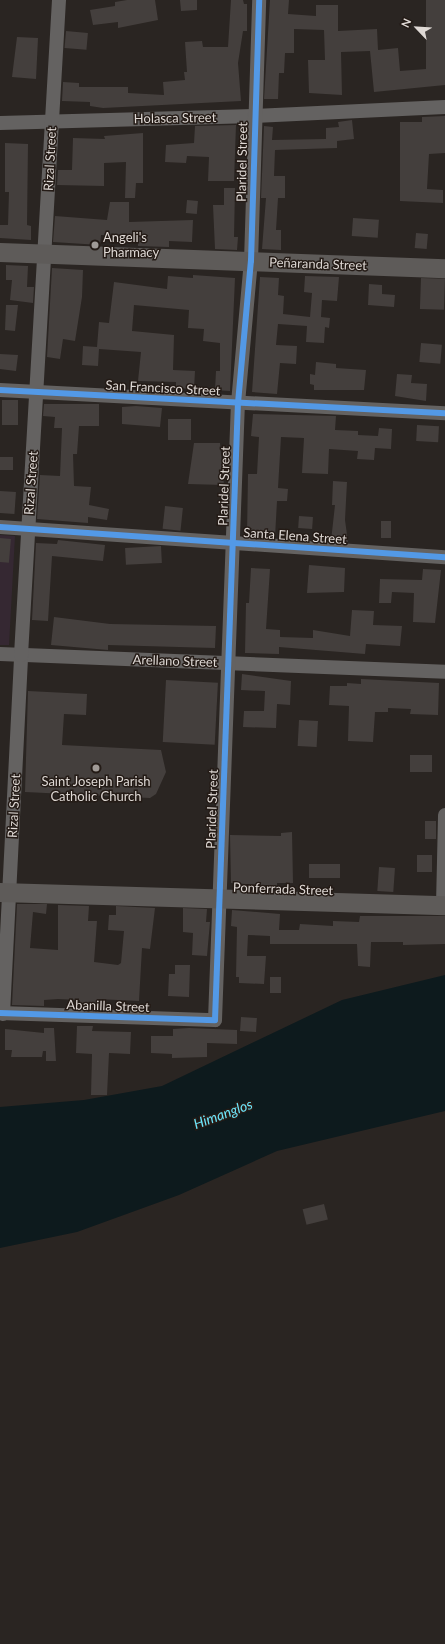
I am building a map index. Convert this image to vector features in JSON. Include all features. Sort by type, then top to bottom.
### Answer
[{"type":"street","name":"Rizal Street","points":[[2,1013],[5,892],[37,392],[59,0]]},
{"type":"street","name":"Plaridel Street","points":[[215,1020],[238,403],[251,261],[254,116],[259,0]]},
{"type":"street","name":"Holasca Street","points":[[0,123],[254,116],[445,106]]},
{"type":"street","name":"Peñaranda Street","points":[[0,252],[445,268]]},
{"type":"street","name":"San Francisco Street","points":[[0,390],[445,413]]},
{"type":"street","name":"Santa Elena Street","points":[[0,527],[445,557]]},
{"type":"street","name":"Arellano Street","points":[[0,654],[445,672]]},
{"type":"street","points":[[444,905],[445,815]]},
{"type":"street","name":"Ponferrada Street","points":[[5,892],[444,905]]},
{"type":"street","name":"Abanilla Street","points":[[2,1013],[215,1020]]},
{"type":"shaded area","points":[[0,535],[15,536],[9,645],[0,645]]},
{"type":"water","name":"Himanglos","points":[[445,975],[445,1111],[277,1151],[179,1195],[77,1232],[0,1248],[0,1107],[84,1100],[162,1086],[342,1000]]},
{"type":"building","points":[[127,0],[155,0],[158,20],[118,28],[118,22],[93,25],[90,10],[115,6],[115,2]]},
{"type":"building","points":[[180,0],[197,0],[197,10],[181,11]]},
{"type":"building","points":[[231,0],[243,0],[244,4],[247,4],[247,31],[243,31],[238,63],[241,101],[103,108],[90,106],[90,102],[62,101],[63,82],[79,83],[79,87],[128,87],[128,93],[164,95],[163,82],[185,80],[184,72],[187,72],[185,42],[202,41],[203,47],[228,47]]},
{"type":"building","points":[[270,0],[289,0],[288,14],[316,16],[316,5],[338,5],[338,31],[377,29],[378,50],[398,48],[400,71],[426,69],[426,0],[445,0],[445,85],[374,92],[370,51],[341,52],[342,95],[309,93],[308,60],[325,60],[324,30],[294,29],[294,53],[285,53],[284,73],[279,73],[278,99],[264,99]]},
{"type":"building","points":[[66,31],[88,33],[86,50],[65,48]]},
{"type":"building","points":[[17,37],[38,38],[36,79],[12,77]]},
{"type":"building","points":[[445,116],[445,153],[429,154],[427,189],[443,190],[443,203],[400,201],[400,122],[422,122],[422,117]]},
{"type":"building","points":[[352,120],[354,139],[337,141],[337,148],[275,150],[274,176],[285,176],[285,198],[278,198],[276,230],[281,230],[281,250],[262,249],[266,198],[261,198],[264,126],[273,127],[272,140],[326,139],[326,128],[339,127],[338,122]]},
{"type":"building","points":[[236,125],[234,181],[208,181],[209,157],[187,156],[186,163],[165,162],[166,145],[194,143],[195,126]]},
{"type":"building","points":[[143,133],[143,183],[136,183],[135,198],[125,198],[126,162],[104,163],[104,186],[57,185],[58,170],[72,170],[73,138],[105,139],[104,136]]},
{"type":"building","points":[[5,143],[28,144],[27,225],[31,226],[31,240],[0,238],[0,225],[8,225],[9,192],[5,192]]},
{"type":"building","points":[[224,188],[235,188],[234,237],[238,237],[237,250],[215,249],[213,205],[224,205]]},
{"type":"building","points":[[187,200],[198,201],[197,214],[186,213]]},
{"type":"building","points":[[110,202],[129,202],[129,222],[193,220],[192,242],[169,241],[169,247],[138,246],[138,236],[101,235],[100,245],[53,242],[55,216],[107,220]]},
{"type":"building","points":[[353,218],[379,220],[378,238],[352,236]]},
{"type":"building","points":[[416,233],[428,234],[427,249],[415,248]]},
{"type":"building","points":[[6,265],[28,266],[27,287],[34,287],[33,303],[10,300],[12,280],[6,280]]},
{"type":"building","points":[[52,268],[83,270],[82,297],[75,341],[63,339],[60,359],[47,357]]},
{"type":"building","points":[[193,275],[235,278],[230,391],[215,390],[216,371],[220,371],[220,343],[203,341],[204,329],[188,328],[189,310],[134,305],[132,331],[174,335],[173,370],[195,371],[194,389],[176,388],[176,382],[138,381],[141,352],[99,349],[98,366],[82,365],[83,346],[97,347],[99,322],[109,323],[114,282],[167,289],[168,276],[193,278]]},
{"type":"building","points":[[305,276],[339,277],[337,301],[322,300],[321,317],[330,318],[329,328],[325,327],[324,343],[306,342],[307,326],[278,324],[276,345],[297,346],[296,364],[280,363],[277,394],[252,392],[260,277],[279,278],[278,295],[284,296],[283,314],[310,317],[312,293],[304,292]]},
{"type":"building","points":[[421,278],[445,279],[444,310],[420,309]]},
{"type":"building","points":[[369,284],[382,285],[382,294],[395,295],[394,307],[368,305]]},
{"type":"building","points":[[6,305],[18,305],[15,331],[5,330]]},
{"type":"building","points":[[421,343],[442,345],[440,364],[419,362]]},
{"type":"building","points":[[0,354],[18,355],[16,371],[0,369]]},
{"type":"building","points":[[316,362],[336,364],[336,368],[366,370],[364,390],[314,390],[314,385],[310,384],[310,374],[315,375]]},
{"type":"building","points":[[397,374],[412,375],[411,383],[427,384],[426,401],[395,396]]},
{"type":"building","points":[[2,400],[18,400],[18,425],[2,425]]},
{"type":"building","points":[[44,404],[99,404],[99,426],[79,426],[77,454],[73,454],[74,486],[91,487],[89,505],[109,509],[107,520],[88,517],[88,523],[37,519],[40,475],[60,476],[62,428],[54,428],[55,417],[43,416]]},
{"type":"building","points":[[136,406],[162,408],[160,427],[122,424],[122,407]]},
{"type":"building","points":[[253,414],[336,416],[335,430],[358,431],[358,435],[378,436],[379,428],[392,429],[391,449],[375,448],[374,460],[357,459],[358,451],[329,449],[328,474],[302,473],[304,438],[281,437],[278,488],[288,489],[287,501],[277,501],[275,537],[247,535],[248,474],[257,474],[259,437],[251,436]]},
{"type":"building","points":[[168,419],[191,419],[191,440],[168,440]]},
{"type":"building","points":[[417,425],[439,426],[438,442],[416,441]]},
{"type":"building","points":[[194,443],[220,443],[224,485],[188,484]]},
{"type":"building","points":[[0,457],[13,457],[13,470],[0,470]]},
{"type":"building","points":[[333,481],[347,482],[345,520],[348,542],[331,541],[335,505],[332,505]]},
{"type":"building","points":[[0,491],[16,492],[14,514],[0,513]]},
{"type":"building","points":[[165,506],[183,508],[180,531],[163,529]]},
{"type":"building","points":[[299,516],[313,517],[312,529],[298,528]]},
{"type":"building","points":[[381,521],[391,521],[391,538],[381,538]]},
{"type":"building","points":[[0,538],[11,539],[9,563],[0,562]]},
{"type":"building","points":[[58,540],[105,545],[103,561],[52,556],[48,621],[32,620],[36,543],[57,544]]},
{"type":"building","points":[[161,546],[162,563],[126,565],[125,548]]},
{"type":"building","points":[[309,565],[345,568],[344,592],[307,593]]},
{"type":"building","points":[[251,568],[270,569],[266,629],[280,630],[280,637],[313,638],[313,630],[350,636],[352,610],[374,611],[373,625],[402,626],[400,646],[366,644],[365,654],[279,647],[279,654],[245,653],[246,603],[249,603]]},
{"type":"building","points":[[423,569],[441,570],[435,623],[413,622],[414,593],[392,592],[391,603],[379,603],[380,579],[422,580]]},
{"type":"building","points":[[54,617],[110,624],[216,626],[215,648],[108,645],[108,650],[51,645]]},
{"type":"building","points":[[242,674],[291,681],[290,705],[277,704],[276,728],[243,727],[244,711],[264,711],[265,691],[241,690]]},
{"type":"building","points":[[361,679],[439,683],[438,715],[410,714],[411,709],[388,708],[388,712],[375,712],[373,742],[348,741],[349,706],[329,705],[330,686],[347,686],[347,683],[361,684]]},
{"type":"building","points":[[166,680],[218,683],[215,745],[163,742]]},
{"type":"building","name":"Saint Joseph Parish Catholic Church","points":[[28,691],[87,694],[86,715],[64,714],[62,745],[161,750],[166,772],[156,794],[150,798],[25,792]]},
{"type":"building","points":[[299,720],[318,721],[317,747],[298,746]]},
{"type":"building","points":[[410,755],[432,755],[432,772],[410,772]]},
{"type":"building","points":[[425,821],[436,821],[436,839],[425,839]]},
{"type":"building","points":[[292,832],[293,883],[277,883],[277,886],[231,883],[230,835],[281,836],[281,833]]},
{"type":"building","points":[[417,855],[432,855],[432,872],[417,872]]},
{"type":"building","points":[[309,864],[340,864],[340,878],[309,878]]},
{"type":"building","points":[[379,867],[395,868],[393,892],[377,891]]},
{"type":"building","points":[[17,904],[47,904],[46,914],[33,912],[30,948],[58,950],[58,905],[89,906],[88,921],[97,921],[94,962],[118,965],[121,963],[124,931],[108,930],[109,915],[116,915],[116,906],[155,908],[150,949],[142,948],[139,1001],[97,999],[97,1007],[93,1008],[80,1007],[80,1000],[58,999],[44,1000],[44,1006],[12,1005]]},
{"type":"building","points":[[183,908],[207,909],[206,922],[210,922],[207,956],[192,955],[193,933],[183,932]]},
{"type":"building","points":[[232,910],[280,914],[279,930],[299,930],[300,924],[333,926],[333,921],[359,922],[360,916],[445,916],[445,944],[403,945],[403,942],[371,942],[370,967],[358,966],[357,944],[270,944],[270,936],[248,935],[247,956],[266,956],[264,984],[239,983],[239,977],[236,977],[237,927],[231,926]]},
{"type":"building","points":[[175,965],[190,965],[189,997],[168,996],[169,974],[175,974]]},
{"type":"building","points":[[270,977],[281,977],[281,993],[270,993]]},
{"type":"building","points":[[241,1017],[257,1018],[256,1032],[240,1031]]},
{"type":"building","points":[[77,1026],[93,1026],[92,1031],[131,1032],[130,1054],[109,1053],[107,1095],[91,1095],[92,1054],[76,1053]]},
{"type":"building","points":[[44,1028],[54,1028],[56,1061],[46,1061],[46,1051],[43,1051],[42,1057],[11,1057],[12,1050],[5,1050],[5,1029],[44,1033]]},
{"type":"building","points":[[189,1028],[237,1030],[237,1044],[207,1043],[207,1057],[172,1058],[172,1054],[151,1053],[151,1036],[173,1036],[173,1029]]},
{"type":"building","points":[[324,1204],[328,1220],[307,1225],[303,1209]]},
{"type":"cycle path","points":[[0,1013],[215,1020],[238,403],[251,261],[259,0]]},
{"type":"cycle path","points":[[0,390],[445,413]]},
{"type":"cycle path","points":[[0,527],[445,557]]},
{"type":"place","name":"Angeli's Pharmacy","points":[[95,245]]},
{"type":"place","name":"Saint Joseph Parish Catholic Church","points":[[96,768]]}]
